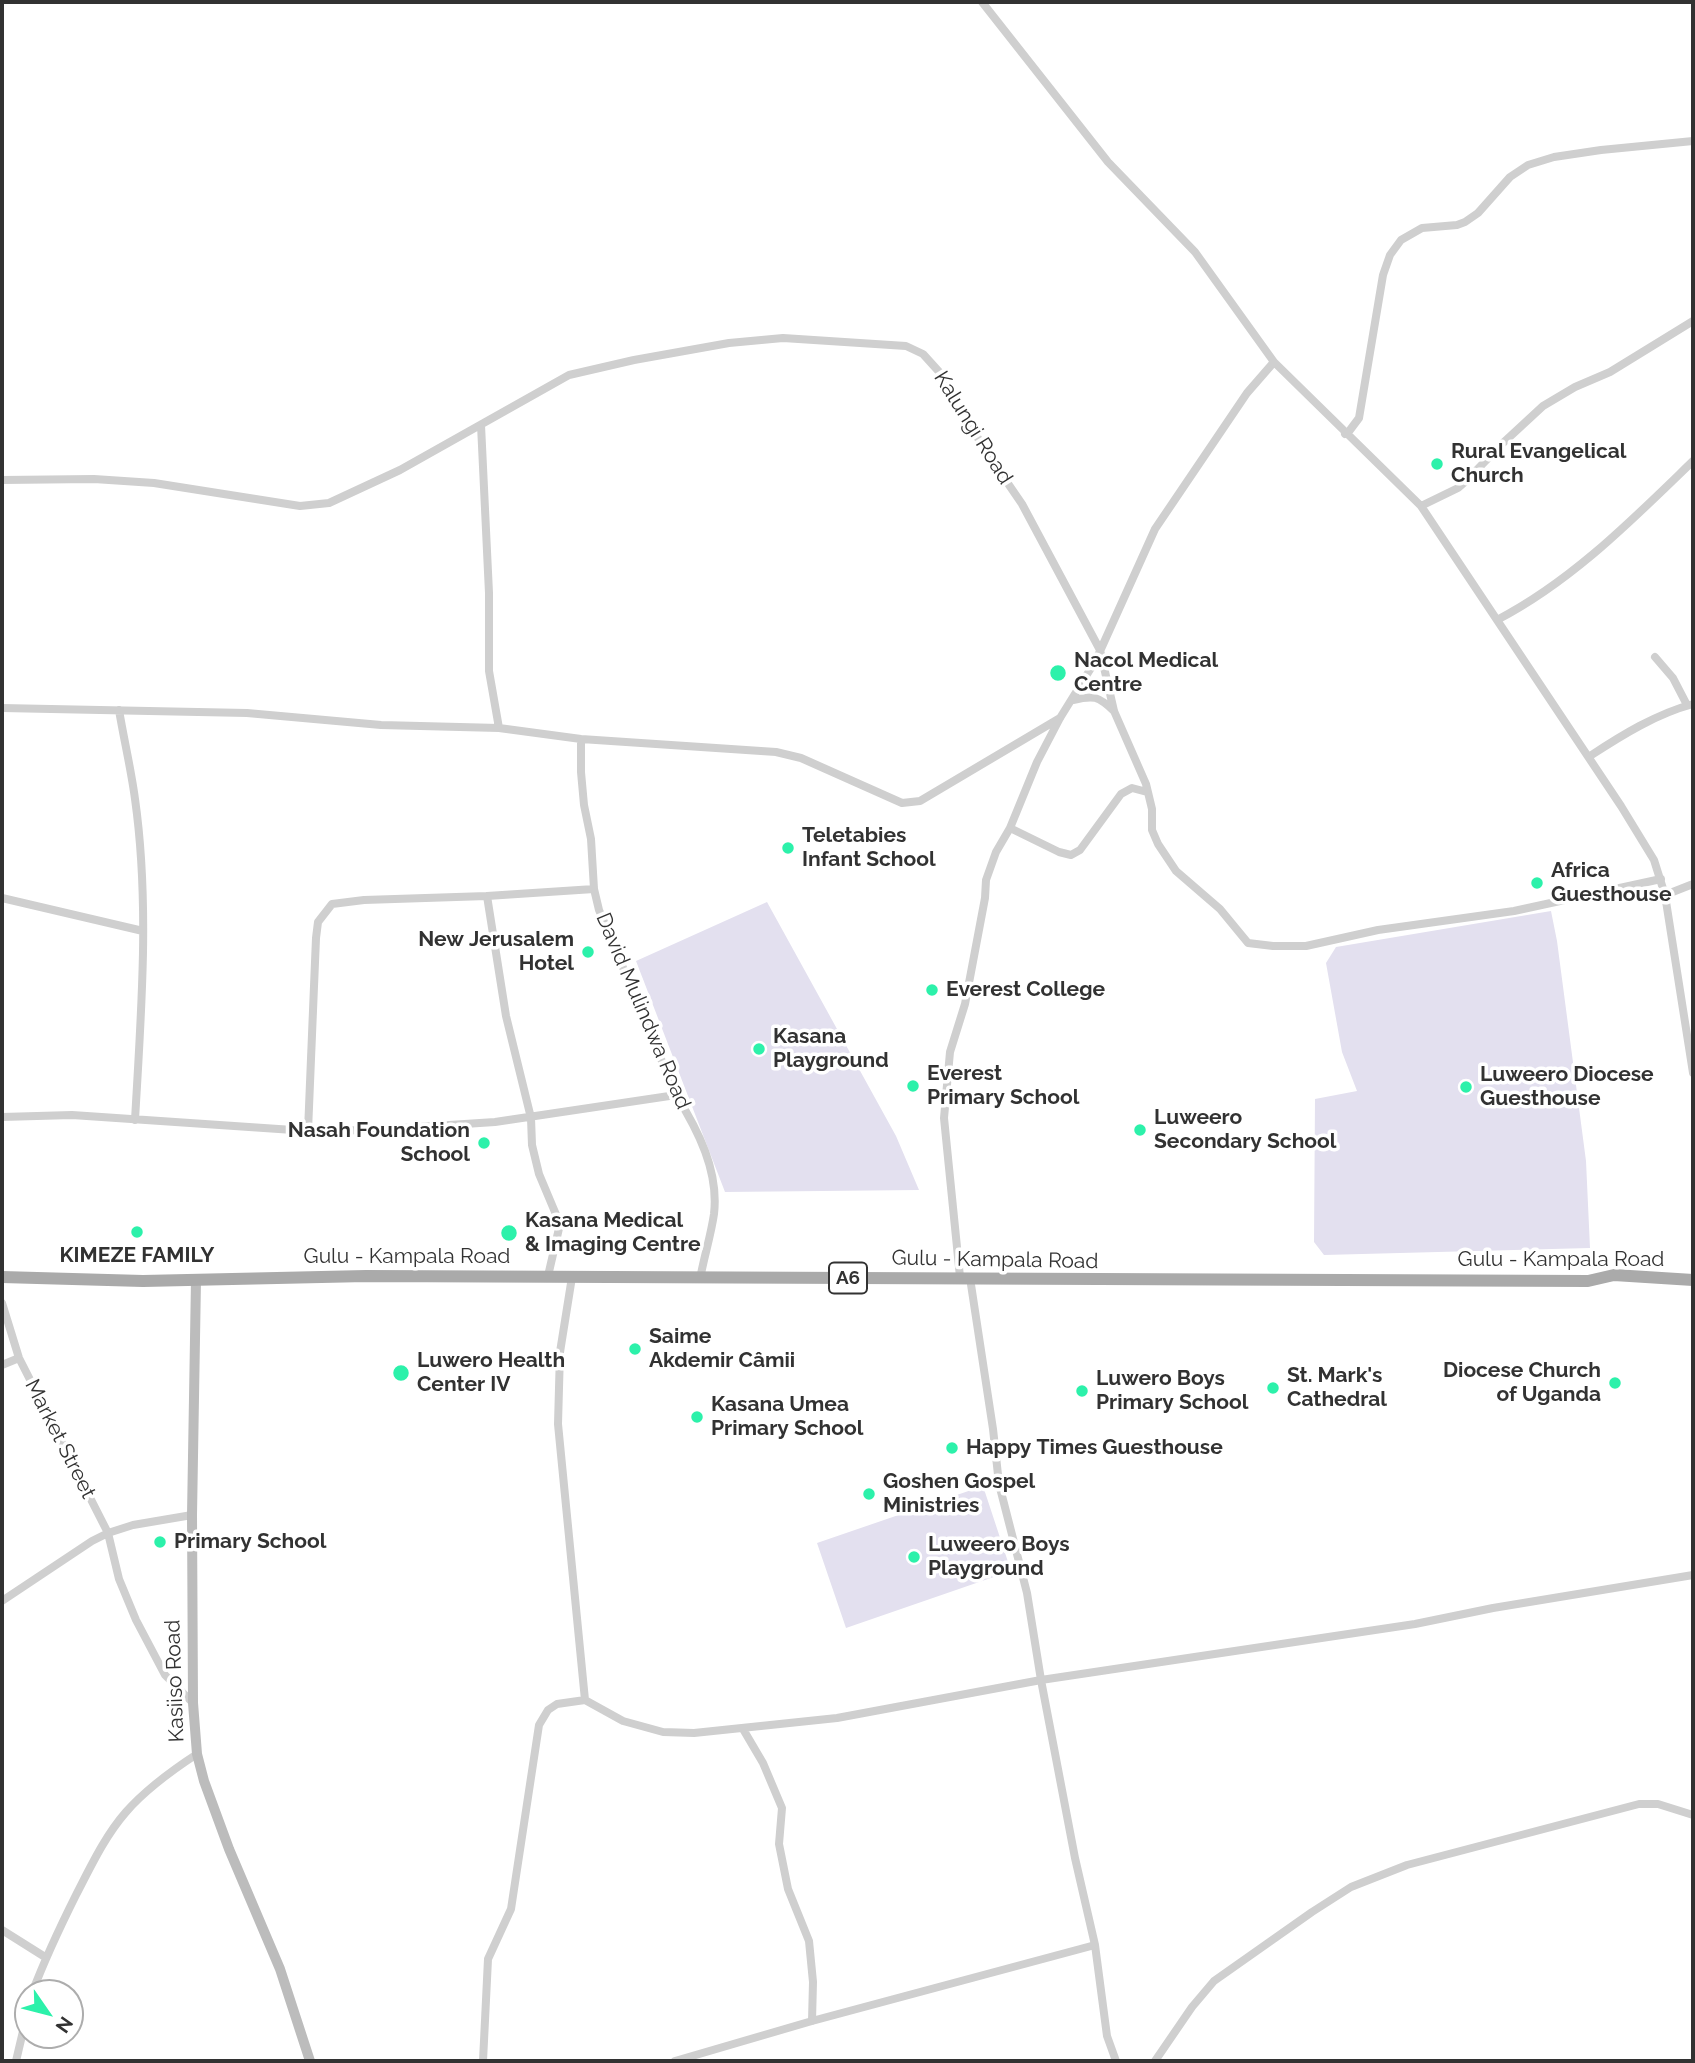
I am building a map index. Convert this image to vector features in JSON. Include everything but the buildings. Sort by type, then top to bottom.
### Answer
[{"type":"main road","name":"Gulu - Kampala Road","points":[[2,1277],[196,1280],[272,1276],[548,1276],[700,1279],[965,1277],[1069,1280],[1588,1281],[1614,1275],[1693,1280]]},
{"type":"main road","name":"Kasiiso Road","points":[[196,1280],[192,1515],[193,1703],[197,1754],[229,1849],[280,1969],[310,2061]]},
{"type":"street","points":[[982,2],[1108,162],[1195,252],[1274,362],[1421,506],[1590,756],[1641,837],[1661,879],[1693,1073]]},
{"type":"street","points":[[1345,434],[1359,418],[1382,275],[1390,255],[1401,240],[1422,228],[1465,222],[1478,213],[1510,177],[1539,160],[1601,149],[1693,141]]},
{"type":"street","points":[[1421,506],[1458,488],[1543,407],[1575,387],[1610,372],[1693,321]]},
{"type":"street","name":"Kalungi Road","points":[[2,480],[94,479],[142,482],[300,506],[329,503],[400,470],[569,375],[729,342],[783,338],[906,346],[923,354],[942,375],[983,447],[1022,505],[1100,650],[1114,711],[1152,808],[1152,830],[1176,871],[1227,917],[1244,939],[1254,945],[1306,946],[1378,930],[1567,901],[1661,879]]},
{"type":"street","points":[[1116,2061],[1107,2036],[1096,1945],[1075,1858],[1027,1593],[999,1484],[993,1429],[965,1277],[944,1118],[948,1097],[948,1066],[969,986],[989,868],[1010,828],[1037,762],[1060,718],[1088,676],[1155,528],[1247,393],[1274,362]]},
{"type":"street","points":[[481,425],[489,593],[489,671],[499,728]]},
{"type":"street","points":[[1496,620],[1529,603],[1579,566],[1693,461]]},
{"type":"street","points":[[1590,756],[1630,731],[1690,704],[1655,657]]},
{"type":"street","points":[[1073,700],[1092,696],[1114,711]]},
{"type":"street","points":[[2,708],[247,713],[381,725],[499,728],[581,739],[776,752],[800,758],[890,799],[912,803],[920,801],[1060,718]]},
{"type":"street","points":[[119,710],[135,800],[142,873],[143,931],[135,1119]]},
{"type":"street","name":"David Mulindwa Road","points":[[581,739],[580,772],[591,839],[594,889],[606,930],[676,1095],[688,1114],[709,1165],[713,1188],[713,1215],[700,1279]]},
{"type":"street","points":[[1010,828],[1071,855],[1080,850],[1121,794],[1132,788],[1147,792]]},
{"type":"street","points":[[1665,895],[1693,884]]},
{"type":"street","points":[[308,1131],[316,938],[318,922],[332,904],[363,900],[594,889]]},
{"type":"street","points":[[487,896],[506,1016],[531,1118],[532,1145],[539,1174],[560,1224],[548,1276]]},
{"type":"street","points":[[2,898],[143,931]]},
{"type":"street","points":[[2,1117],[72,1115],[308,1131],[373,1130],[531,1118],[676,1095]]},
{"type":"street","points":[[572,1277],[561,1352],[558,1424],[584,1700]]},
{"type":"street","name":"Market Street","points":[[2,1303],[19,1358],[108,1533],[119,1579],[136,1620],[165,1675],[193,1703]]},
{"type":"street","points":[[2,1365],[19,1358]]},
{"type":"street","points":[[2,1601],[108,1533],[133,1525],[192,1515]]},
{"type":"street","points":[[483,2061],[488,1959],[511,1909],[539,1725],[548,1710],[557,1704],[584,1700],[623,1721],[663,1732],[694,1733],[743,1729],[837,1718],[1041,1680],[1415,1624],[1493,1608],[1693,1575]]},
{"type":"street","points":[[743,1729],[763,1763],[782,1808],[778,1834],[781,1855],[788,1889],[809,1941],[813,1982],[812,2021]]},
{"type":"street","points":[[37,1979],[45,1957],[108,1834],[148,1791],[172,1770],[197,1754]]},
{"type":"street","points":[[1154,2061],[1214,1981],[1311,1912],[1352,1887],[1407,1865],[1631,1806],[1658,1804],[1693,1815]]},
{"type":"street","points":[[2,1930],[45,1957]]},
{"type":"street","points":[[675,2061],[812,2021],[1096,1945]]},
{"type":"shaded area","name":"Kasana Playground","points":[[767,902],[896,1136],[919,1190],[725,1192],[636,961]]},
{"type":"shaded area","name":"Luweero Diocese Guesthouse","points":[[1551,911],[1586,1161],[1590,1248],[1324,1255],[1314,1242],[1315,1099],[1357,1091],[1342,1052],[1326,963],[1336,947]]},
{"type":"shaded area","name":"Luweero Boys Playground","points":[[983,1486],[1011,1571],[846,1628],[817,1543]]},
{"type":"place","name":"Rural Evangelical Church","points":[[1437,464]]},
{"type":"place","name":"Nacol Medical Centre","points":[[1058,673]]},
{"type":"place","name":"Teletabies Infant School","points":[[788,848]]},
{"type":"place","name":"Africa Guesthouse","points":[[1537,883]]},
{"type":"place","name":"New Jerusalem Hotel","points":[[588,952]]},
{"type":"place","name":"Everest College","points":[[932,990]]},
{"type":"place","name":"Kasana Playground","points":[[759,1049]]},
{"type":"place","name":"Everest Primary School","points":[[913,1086]]},
{"type":"place","name":"Luweero Diocese Guesthouse","points":[[1466,1087]]},
{"type":"place","name":"Luweero Secondary School","points":[[1140,1130]]},
{"type":"place","name":"Nasah Foundation School","points":[[484,1143]]},
{"type":"place","name":"KIMEZE FAMILY","points":[[137,1232]]},
{"type":"place","name":"Kasana Medical & Imaging Centre","points":[[509,1233]]},
{"type":"place","name":"Saime Akdemir Câmii","points":[[635,1349]]},
{"type":"place","name":"Luwero Health Center IV","points":[[401,1373]]},
{"type":"place","name":"Diocese Church of Uganda","points":[[1615,1383]]},
{"type":"place","name":"St. Mark's Cathedral","points":[[1273,1388]]},
{"type":"place","name":"Luwero Boys Primary School","points":[[1082,1391]]},
{"type":"place","name":"Kasana Umea Primary School","points":[[697,1417]]},
{"type":"place","name":"Happy Times Guesthouse","points":[[952,1448]]},
{"type":"place","name":"Goshen Gospel Ministries","points":[[869,1494]]},
{"type":"place","name":"Primary School","points":[[160,1542]]},
{"type":"place","name":"Luweero Boys Playground","points":[[914,1557]]}]
